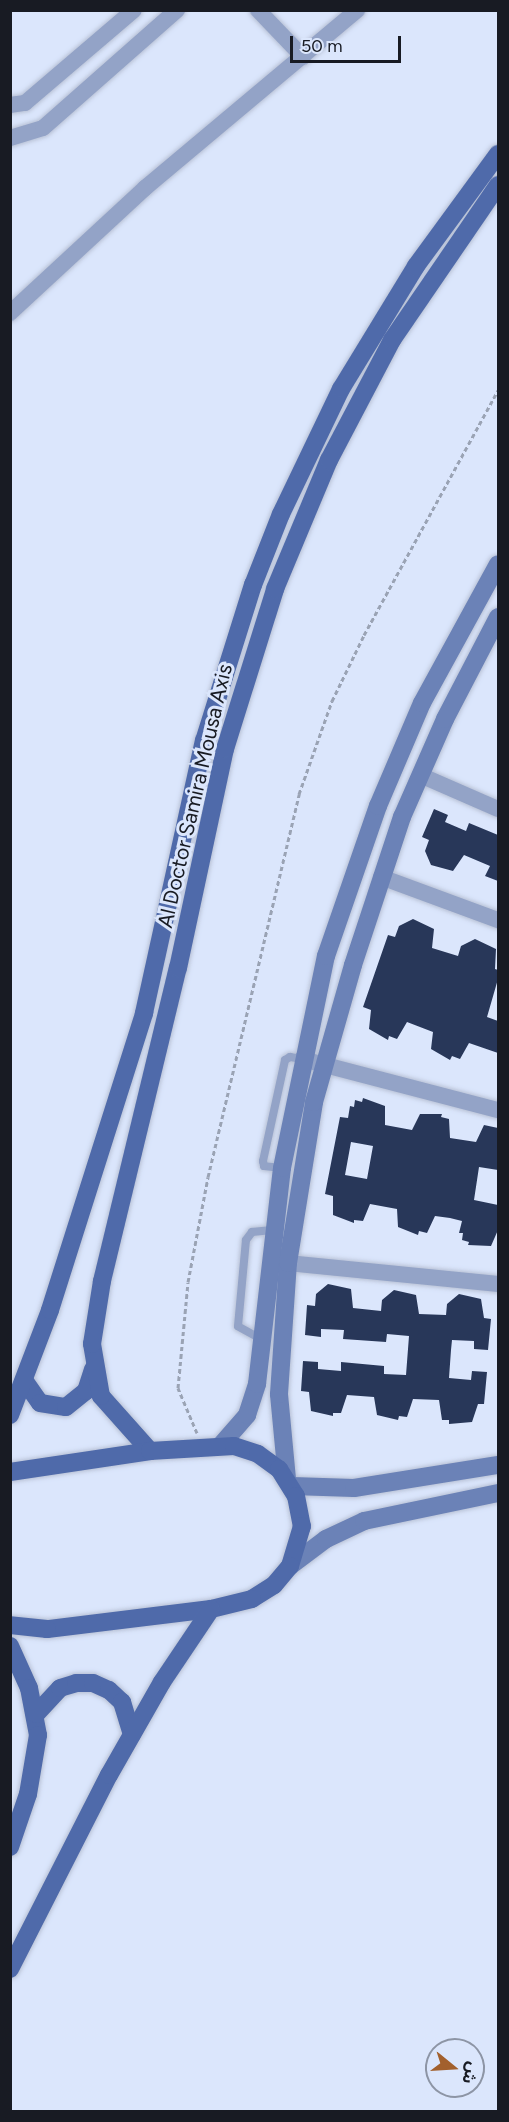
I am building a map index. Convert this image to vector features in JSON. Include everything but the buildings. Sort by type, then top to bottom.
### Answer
[{"type":"main road","name":"Al Doctor Samira Mousa Axis","points":[[10,1415],[26,1383],[144,1013],[204,741],[253,585],[310,450],[352,369],[416,266],[498,154]]},
{"type":"main road","name":"Al Doctor Samira Mousa Axis","points":[[150,1451],[111,1410],[101,1396],[93,1370],[92,1344],[102,1281],[178,968],[225,749],[248,666],[300,525],[360,399],[428,286],[498,185]]},
{"type":"main road","points":[[26,1383],[40,1403],[66,1407],[87,1391],[93,1370]]},
{"type":"main road","points":[[10,1472],[150,1451],[221,1445],[258,1454],[289,1482],[302,1526],[290,1566],[263,1593],[211,1609],[47,1629],[10,1625]]},
{"type":"main road","points":[[10,1969],[132,1734],[211,1609]]},
{"type":"main road","points":[[10,1646],[21,1664],[36,1714],[35,1764],[10,1847]]},
{"type":"main road","points":[[36,1714],[60,1688],[76,1683],[93,1683],[109,1690],[122,1702],[130,1717],[132,1734]]},
{"type":"street","points":[[10,105],[25,103],[134,10]]},
{"type":"street","points":[[10,138],[43,128],[177,10]]},
{"type":"street","points":[[258,10],[303,57]]},
{"type":"street","points":[[10,313],[145,188],[357,10]]},
{"type":"street","points":[[221,1445],[247,1415],[256,1384],[272,1230],[282,1168],[302,1059],[326,956],[354,868],[382,796],[442,662],[498,564]]},
{"type":"street","points":[[498,617],[466,674],[420,775],[381,878],[325,1065],[305,1150],[288,1263],[279,1394],[289,1482],[354,1488],[498,1465]]},
{"type":"street","points":[[442,662],[466,674]]},
{"type":"street","points":[[420,775],[498,809]]},
{"type":"street","points":[[381,878],[498,920]]},
{"type":"street","points":[[302,1059],[498,1110]]},
{"type":"street","points":[[288,1263],[498,1284]]},
{"type":"street","points":[[290,1566],[326,1539],[364,1521],[498,1493]]},
{"type":"path","points":[[199,1447],[195,1422],[178,1388],[188,1282],[208,1177],[300,794],[332,701],[359,644],[498,390]]}]
